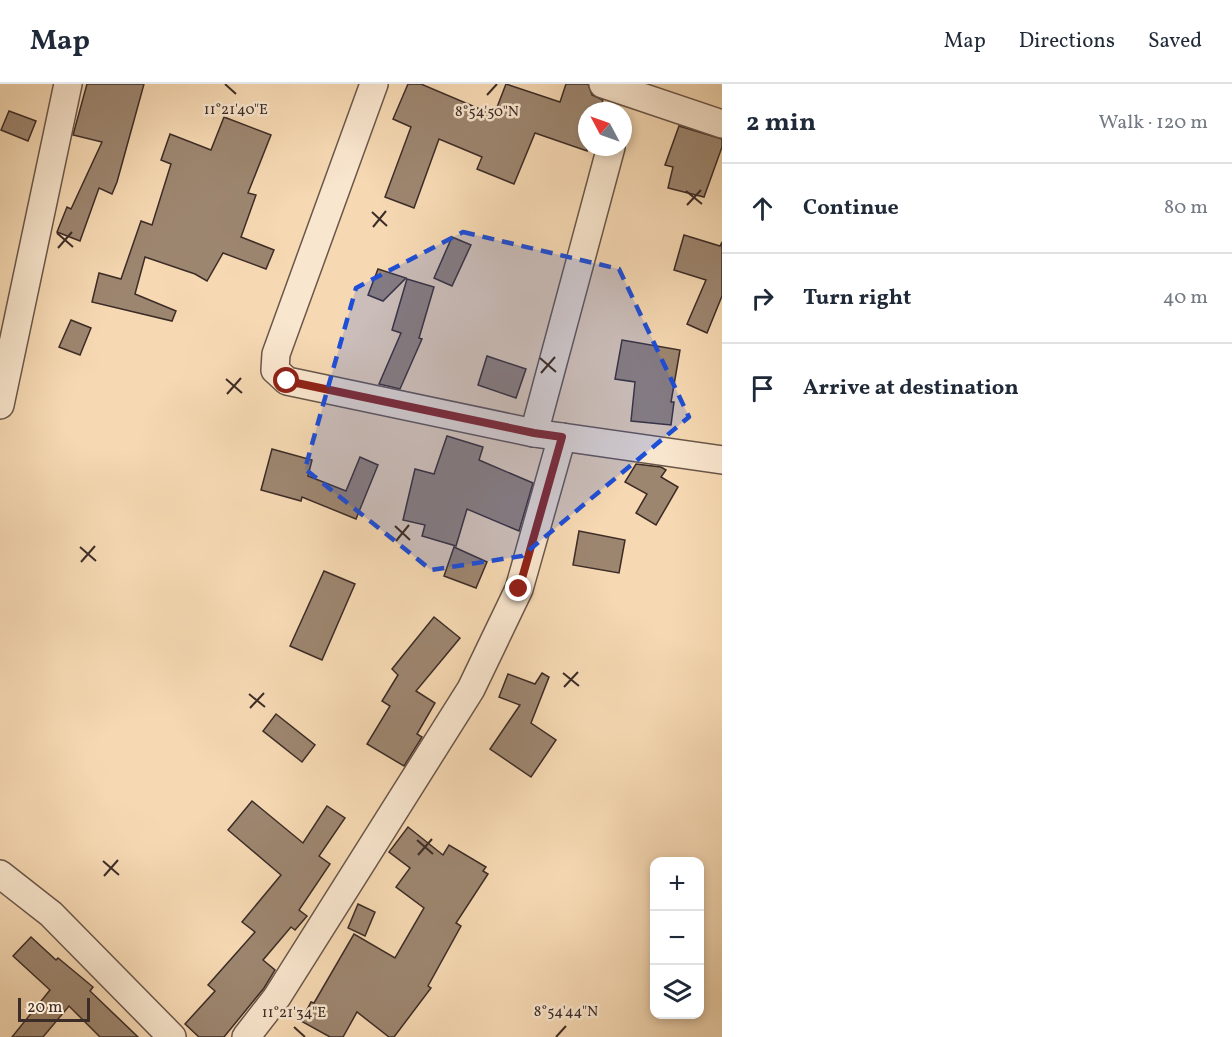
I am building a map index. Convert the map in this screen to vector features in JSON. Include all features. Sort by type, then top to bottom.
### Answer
[{"type":"street","points":[[0,405],[68,84]]},
{"type":"street","points":[[374,84],[276,354],[275,370],[287,381],[534,433],[722,460]]},
{"type":"street","points":[[617,95],[722,124]]},
{"type":"street","points":[[534,433],[609,156]]},
{"type":"street","points":[[246,1037],[277,997],[471,689],[519,589],[562,437]]},
{"type":"street","points":[[0,874],[51,914],[172,1037]]},
{"type":"highlighted area","points":[[463,232],[619,269],[689,417],[522,556],[431,570],[305,469],[356,288]]},
{"type":"building","points":[[87,84],[144,84],[117,182],[112,194],[99,188],[80,241],[57,232],[67,207],[71,209],[102,142],[73,135]]},
{"type":"building","points":[[408,84],[421,84],[494,115],[506,84],[560,102],[566,84],[588,84],[592,95],[603,100],[602,102],[578,102],[578,148],[535,133],[514,184],[477,169],[482,157],[439,139],[414,208],[385,197],[411,127],[393,119]]},
{"type":"building","points":[[9,111],[36,121],[28,141],[1,130]]},
{"type":"building","points":[[224,117],[271,135],[248,193],[256,195],[241,237],[274,250],[266,269],[223,253],[207,281],[195,274],[145,257],[135,294],[176,311],[172,321],[92,302],[99,273],[121,279],[141,221],[152,225],[171,164],[161,160],[170,134],[211,150]]},
{"type":"building","points":[[679,126],[722,139],[722,147],[704,197],[668,188],[673,167],[665,165]]},
{"type":"building","points":[[684,235],[720,246],[722,242],[722,296],[707,333],[687,324],[706,280],[674,270]]},
{"type":"building","points":[[452,237],[471,245],[452,286],[434,278]]},
{"type":"building","points":[[378,269],[406,278],[383,301],[368,295]]},
{"type":"building","points":[[407,279],[434,287],[419,338],[422,339],[400,389],[379,384],[401,333],[392,330]]},
{"type":"building","points":[[71,320],[91,328],[80,355],[59,347]]},
{"type":"building","points":[[622,340],[680,350],[671,402],[674,402],[671,425],[631,421],[635,382],[615,379]]},
{"type":"building","points":[[487,356],[526,369],[516,398],[478,385]]},
{"type":"building","points":[[447,436],[483,447],[479,460],[533,483],[519,531],[467,509],[456,546],[422,536],[425,525],[403,520],[415,469],[434,474]]},
{"type":"building","points":[[272,449],[312,460],[308,476],[346,491],[360,457],[378,465],[356,519],[302,497],[301,501],[261,490]]},
{"type":"building","points":[[636,464],[661,467],[666,470],[661,477],[678,487],[656,525],[636,513],[647,494],[625,482]]},
{"type":"building","points":[[579,531],[625,540],[619,573],[573,565]]},
{"type":"building","points":[[454,547],[487,562],[476,588],[444,576]]},
{"type":"building","points":[[324,571],[355,584],[322,660],[290,646]]},
{"type":"building","points":[[434,617],[460,638],[416,691],[435,703],[417,734],[422,737],[404,766],[367,744],[390,706],[382,701],[398,675],[392,669]]},
{"type":"building","points":[[542,673],[549,677],[531,723],[556,740],[531,777],[490,749],[520,705],[499,697],[508,674],[535,684]]},
{"type":"building","points":[[276,714],[315,745],[302,762],[263,731]]},
{"type":"building","points":[[252,801],[303,843],[327,806],[345,818],[319,856],[330,864],[299,910],[307,916],[295,930],[291,927],[263,960],[275,970],[264,988],[224,1037],[199,1037],[185,1024],[215,991],[208,985],[255,932],[242,922],[281,875],[228,830]]},
{"type":"building","points":[[408,827],[443,855],[449,845],[486,867],[483,871],[488,874],[456,923],[461,926],[428,986],[431,988],[394,1037],[389,1037],[357,1012],[343,1037],[330,1037],[301,1021],[354,934],[395,958],[424,908],[396,887],[410,868],[389,852]]},
{"type":"building","points":[[358,904],[375,912],[365,936],[348,928]]},
{"type":"building","points":[[31,937],[56,960],[58,958],[93,987],[90,991],[138,1037],[100,1037],[69,1006],[43,1037],[12,1037],[50,990],[13,956]]},
{"type":"route","points":[[287,381],[562,437],[519,589]]}]
